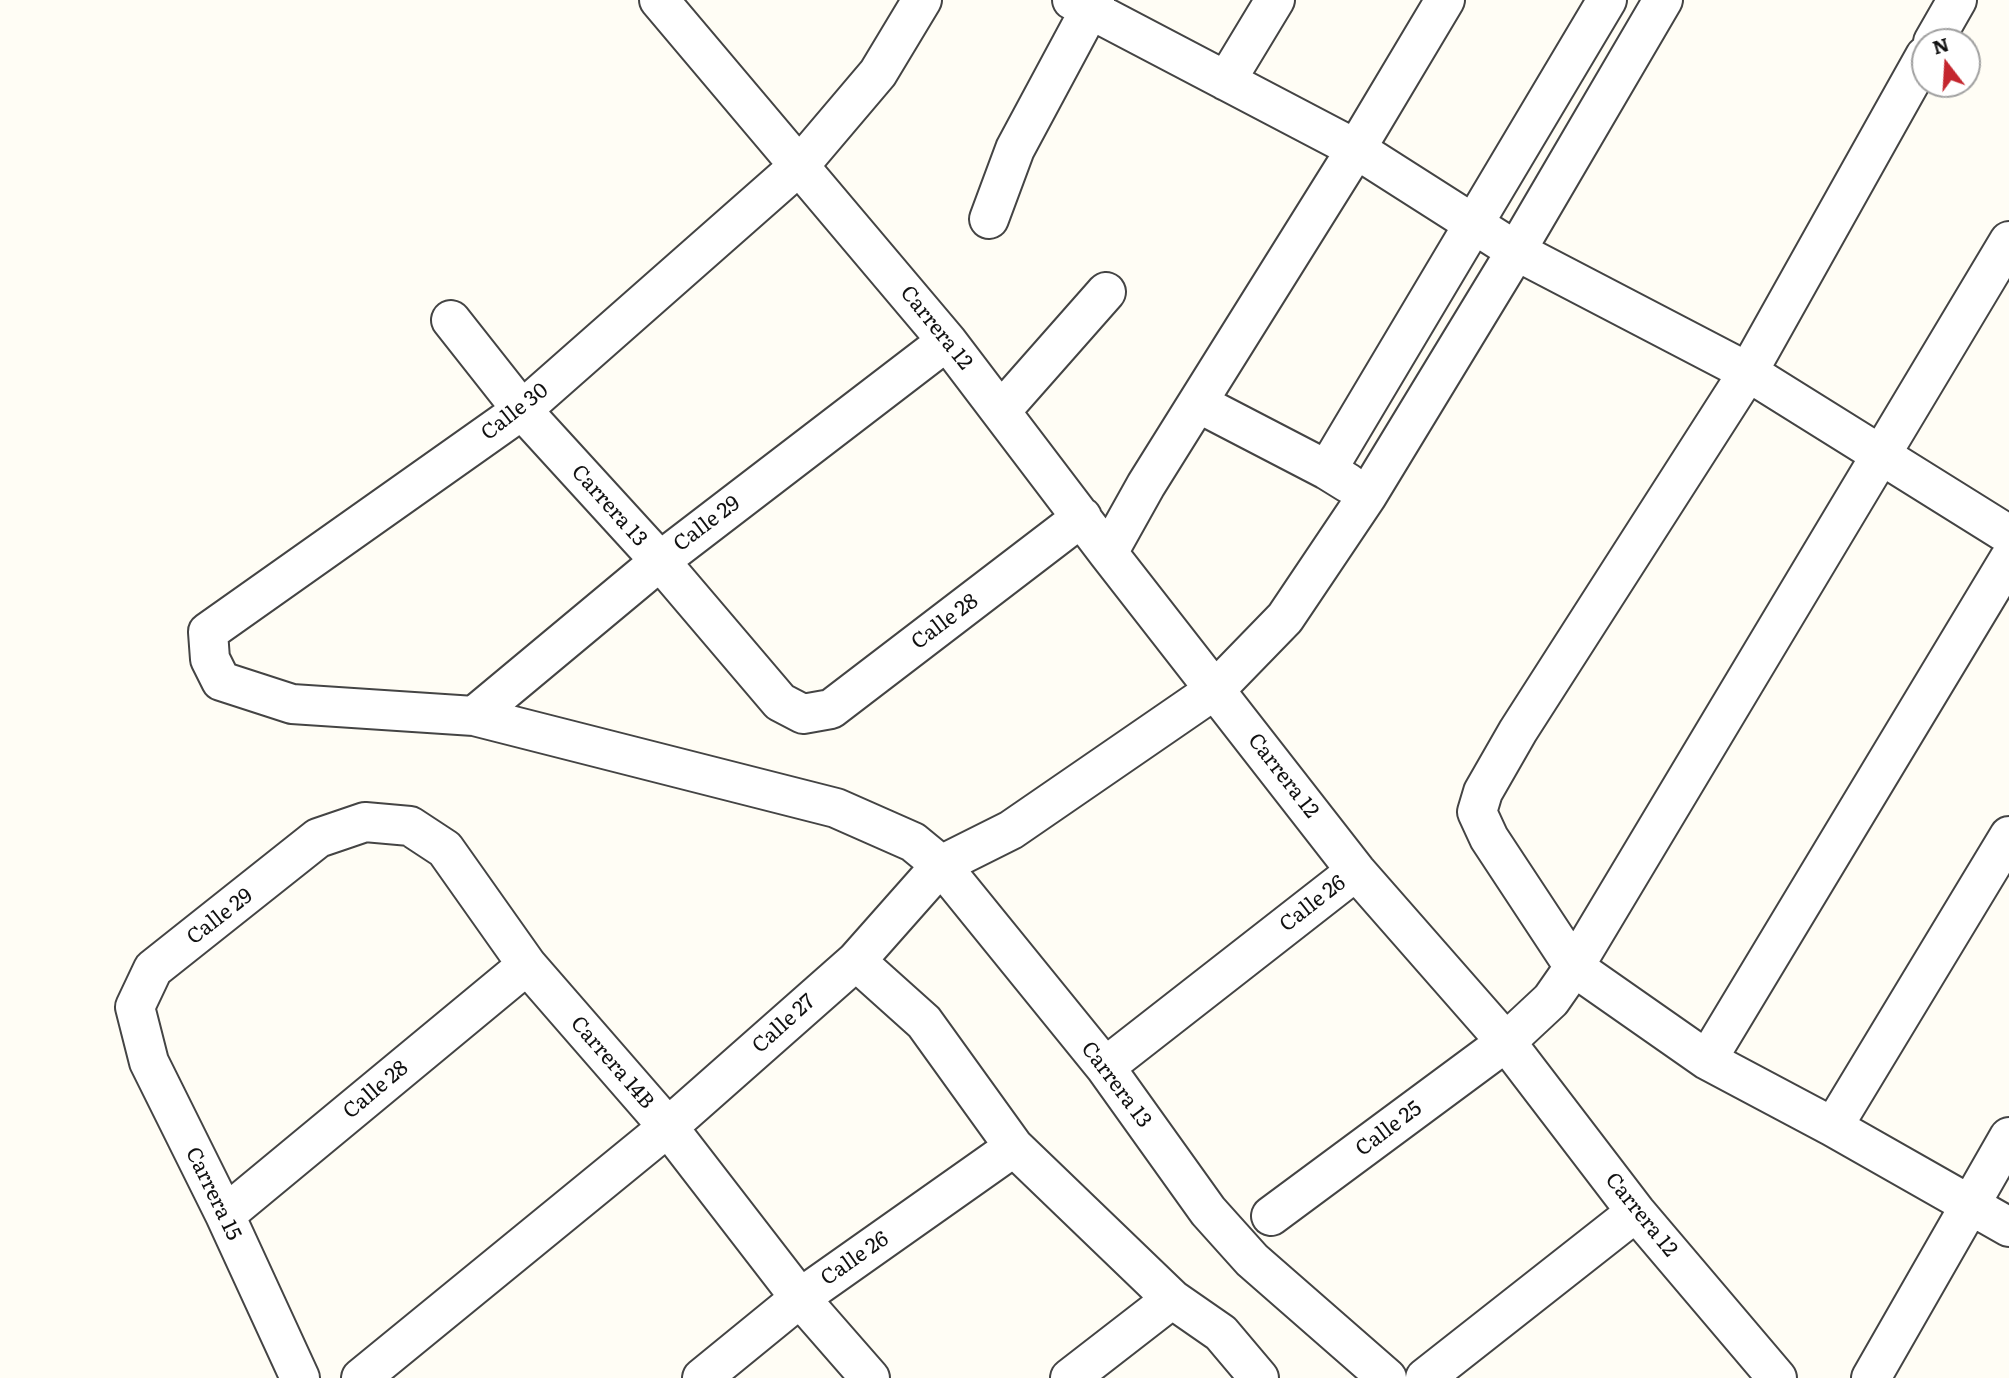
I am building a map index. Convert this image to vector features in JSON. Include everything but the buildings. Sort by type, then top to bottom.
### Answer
[{"type":"street","name":"Carrera 12","points":[[659,0],[947,341],[1356,871],[1506,1042],[1636,1212],[1775,1377]]},
{"type":"street","name":"Calle 30","points":[[208,632],[522,410],[800,165],[878,73],[922,0]]},
{"type":"street","points":[[1226,81],[1275,0]]},
{"type":"street","points":[[1108,553],[1146,485],[1356,149],[1445,0]]},
{"type":"street","points":[[1327,470],[1471,224],[1607,0]]},
{"type":"street","name":"Calle 27","points":[[361,1378],[668,1127],[856,961],[941,866],[1011,830],[1216,689],[1285,618],[1367,496],[1516,251],[1663,0]]},
{"type":"street","points":[[1941,28],[1956,0]]},
{"type":"street","points":[[989,219],[1016,149],[1085,4],[1356,149],[1516,251],[1748,372],[2009,535]]},
{"type":"street","points":[[1911,81],[1748,372],[1526,719],[1483,792],[1477,812],[1489,838],[1574,967],[1707,1060],[2009,1227]]},
{"type":"street","name":"Calle 25","points":[[1271,1216],[1506,1042],[1550,1000],[1574,967],[2009,241]]},
{"type":"street","points":[[1001,411],[1106,292]]},
{"type":"street","name":"Carrera 13","points":[[451,320],[522,410],[660,561],[779,702],[803,715]]},
{"type":"street","name":"Calle 29","points":[[474,716],[660,561],[947,341]]},
{"type":"street","points":[[1198,403],[1327,470],[1367,496]]},
{"type":"street","name":"Calle 28","points":[[803,715],[831,709],[1082,517]]},
{"type":"street","points":[[1707,1060],[2009,559]]},
{"type":"street","name":"Carrera 13","points":[[208,632],[210,659],[221,681],[292,704],[474,716],[836,808],[913,842],[941,866],[1105,1067],[1208,1211],[1252,1260],[1387,1378]]},
{"type":"street","name":"Carrera 14B","points":[[318,838],[365,822],[410,826],[444,849],[527,965],[668,1127],[800,1298],[870,1378]]},
{"type":"street","points":[[1833,1128],[2009,836]]},
{"type":"street","name":"Calle 29","points":[[135,1006],[153,970],[318,838]]},
{"type":"street","name":"Calle 26","points":[[1105,1067],[1356,871]]},
{"type":"street","points":[[856,961],[924,1022],[1014,1147],[1172,1299],[1221,1333],[1259,1378]]},
{"type":"street","name":"Calle 28","points":[[225,1215],[527,965]]},
{"type":"street","name":"Carrera 15","points":[[135,1006],[149,1062],[225,1215],[300,1378]]},
{"type":"street","points":[[1871,1378],[2009,1137]]},
{"type":"street","name":"Calle 26","points":[[702,1378],[800,1298],[1014,1147]]},
{"type":"street","points":[[1425,1378],[1636,1212]]},
{"type":"street","points":[[1070,1378],[1172,1299]]}]
